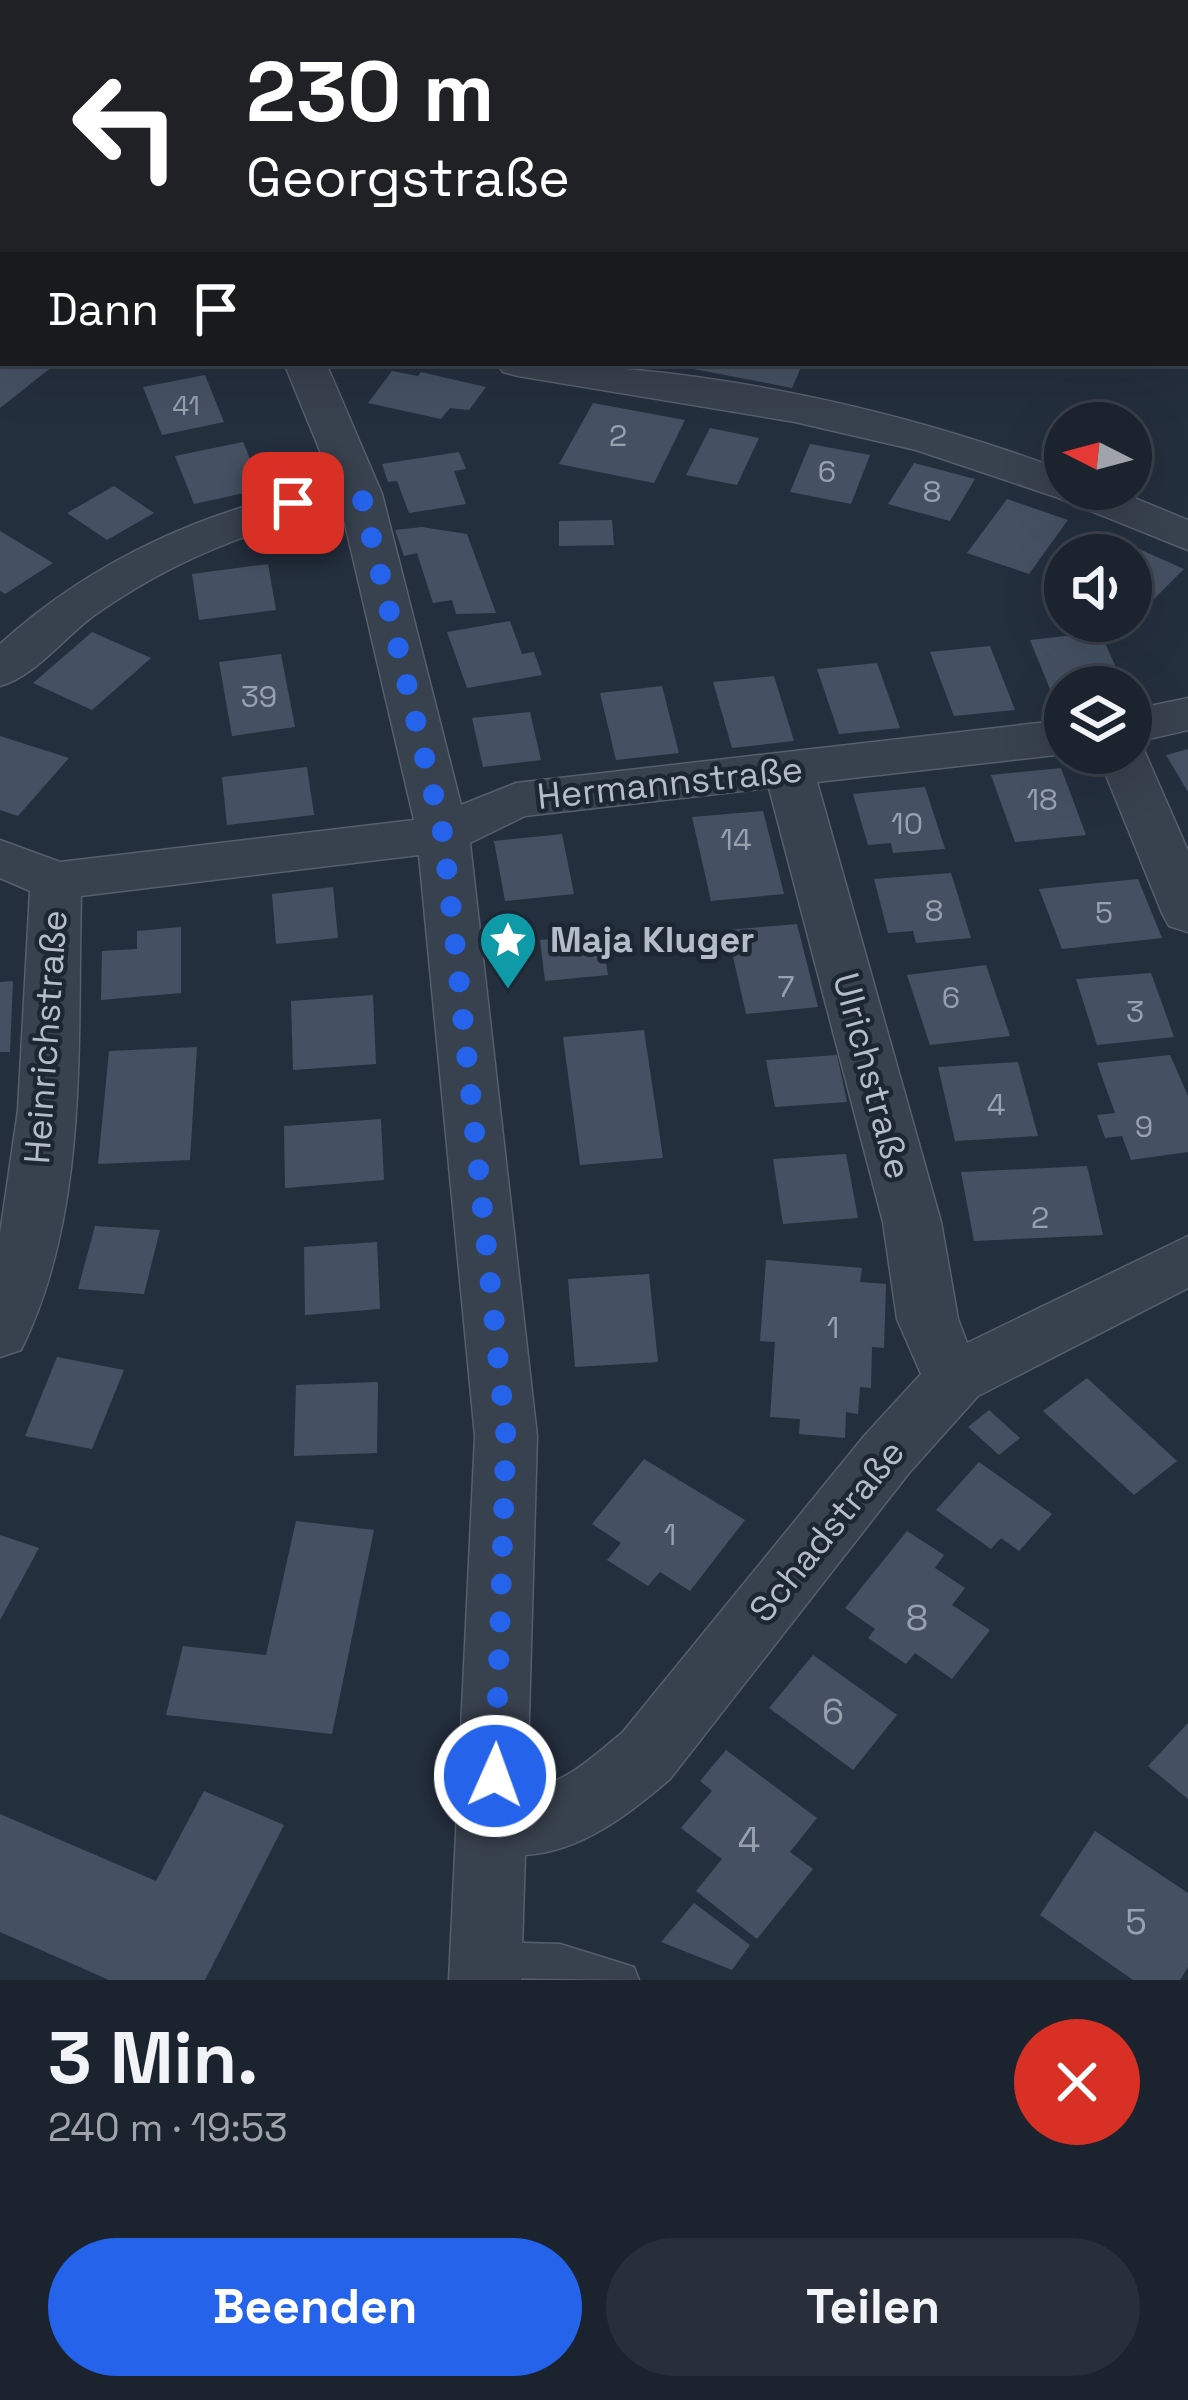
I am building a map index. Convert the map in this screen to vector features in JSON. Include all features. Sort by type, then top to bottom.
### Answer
[{"type":"street","points":[[306,366],[361,494],[443,834],[506,1436],[486,1970]]},
{"type":"street","points":[[535,366],[858,422],[944,442],[1044,478]]},
{"type":"street","points":[[0,670],[93,596],[175,546],[293,503],[361,494]]},
{"type":"street","points":[[1125,510],[1188,536]]},
{"type":"street","points":[[1152,722],[1188,714]]},
{"type":"street","name":"Hermannstraße","points":[[0,858],[56,880],[443,834],[516,800],[1044,740]]},
{"type":"street","name":"Ulrichstraße","points":[[789,770],[914,1229],[923,1317],[934,1347],[956,1378]]},
{"type":"street","points":[[1131,774],[1188,913]]},
{"type":"street","name":"Heinrichstraße","points":[[0,1332],[18,1288],[40,1154],[56,880]]},
{"type":"street","name":"Schadstraße","points":[[493,1823],[548,1820],[602,1792],[646,1756],[887,1454],[956,1378],[1188,1260]]},
{"type":"lane","points":[[486,1970],[560,1962],[621,1980]]},
{"type":"building","points":[[0,366],[53,366],[0,408]]},
{"type":"building","points":[[678,366],[802,366],[792,388]]},
{"type":"building","points":[[392,371],[418,376],[421,372],[486,387],[469,410],[450,408],[441,419],[368,403]]},
{"type":"building","points":[[205,375],[224,422],[162,435],[143,387]]},
{"type":"building","points":[[593,403],[685,420],[654,483],[559,464]]},
{"type":"building","points":[[710,428],[759,438],[737,485],[686,475]]},
{"type":"building","points":[[243,442],[263,489],[194,504],[175,456]]},
{"type":"building","points":[[810,444],[870,455],[851,504],[790,492]]},
{"type":"building","points":[[459,452],[466,469],[454,471],[466,504],[409,513],[397,481],[388,482],[382,464]]},
{"type":"building","points":[[914,463],[975,479],[950,521],[888,504]]},
{"type":"building","points":[[114,486],[154,513],[107,540],[67,513]]},
{"type":"building","points":[[1007,499],[1068,520],[1058,534],[1044,534],[1044,553],[1029,574],[967,553]]},
{"type":"building","points":[[612,520],[614,545],[559,546],[559,521]]},
{"type":"building","points":[[422,527],[467,534],[496,613],[456,614],[452,600],[433,603],[417,553],[404,556],[395,530]]},
{"type":"building","points":[[0,531],[53,563],[5,594],[0,591]]},
{"type":"building","points":[[1152,555],[1184,569],[1152,601]]},
{"type":"building","points":[[268,564],[276,610],[199,620],[192,574]]},
{"type":"building","points":[[510,621],[522,654],[534,652],[542,675],[467,688],[447,632]]},
{"type":"building","points":[[92,632],[151,658],[92,710],[33,683]]},
{"type":"building","points":[[1030,640],[1105,642],[1115,666],[1044,666],[1044,674]]},
{"type":"building","points":[[990,646],[1015,710],[954,716],[930,652]]},
{"type":"building","points":[[281,654],[295,727],[232,736],[219,662]]},
{"type":"building","points":[[877,663],[900,728],[839,734],[817,669]]},
{"type":"building","points":[[774,676],[794,741],[732,748],[713,682]]},
{"type":"building","points":[[662,686],[679,753],[616,760],[600,693]]},
{"type":"building","points":[[530,712],[541,760],[483,767],[472,718]]},
{"type":"building","points":[[0,736],[69,758],[18,816],[0,810]]},
{"type":"building","points":[[1188,749],[1188,792],[1166,755]]},
{"type":"building","points":[[307,767],[314,815],[227,825],[222,777]]},
{"type":"building","points":[[1044,770],[1044,774],[1063,774],[1086,835],[1015,842],[991,775]]},
{"type":"building","points":[[925,787],[945,849],[893,853],[891,843],[868,845],[853,794]]},
{"type":"building","points":[[763,811],[784,894],[711,901],[692,817]]},
{"type":"building","points":[[562,834],[574,894],[505,901],[494,841]]},
{"type":"building","points":[[951,873],[971,938],[916,943],[913,931],[888,933],[874,879]]},
{"type":"building","points":[[1138,879],[1162,938],[1062,949],[1039,889]]},
{"type":"building","points":[[333,887],[338,938],[276,944],[272,894]]},
{"type":"building","points":[[797,924],[818,1007],[746,1014],[727,930]]},
{"type":"building","points":[[181,927],[181,993],[101,1000],[102,951],[137,949],[137,931]]},
{"type":"building","points":[[601,935],[608,975],[545,981],[540,940]]},
{"type":"building","points":[[986,965],[1010,1036],[930,1045],[907,975]]},
{"type":"building","points":[[1151,973],[1174,1037],[1097,1045],[1076,979]]},
{"type":"building","points":[[13,981],[10,1052],[0,1052],[0,982]]},
{"type":"building","points":[[373,995],[376,1064],[293,1070],[291,1001]]},
{"type":"building","points":[[644,1030],[663,1158],[580,1165],[563,1037]]},
{"type":"building","points":[[197,1047],[190,1160],[98,1164],[109,1051]]},
{"type":"building","points":[[837,1055],[847,1102],[775,1107],[766,1060]]},
{"type":"building","points":[[1170,1055],[1188,1096],[1188,1152],[1131,1160],[1122,1136],[1105,1138],[1097,1115],[1115,1113],[1097,1063]]},
{"type":"building","points":[[1018,1062],[1038,1136],[955,1141],[938,1067]]},
{"type":"building","points":[[381,1119],[384,1180],[285,1188],[284,1126]]},
{"type":"building","points":[[846,1154],[858,1218],[783,1224],[773,1159]]},
{"type":"building","points":[[1087,1166],[1103,1235],[974,1241],[961,1172]]},
{"type":"building","points":[[95,1226],[160,1230],[144,1294],[78,1289]]},
{"type":"building","points":[[377,1242],[380,1309],[305,1315],[304,1247]]},
{"type":"building","points":[[766,1260],[862,1268],[860,1282],[886,1284],[884,1348],[872,1347],[871,1388],[860,1387],[858,1414],[846,1412],[845,1438],[799,1434],[800,1419],[770,1417],[775,1342],[760,1341]]},
{"type":"building","points":[[649,1274],[658,1362],[575,1367],[568,1279]]},
{"type":"building","points":[[57,1357],[124,1370],[92,1449],[25,1436]]},
{"type":"building","points":[[1087,1378],[1177,1461],[1134,1495],[1043,1411]]},
{"type":"building","points":[[378,1382],[377,1453],[294,1456],[296,1385]]},
{"type":"building","points":[[989,1410],[1020,1438],[999,1455],[968,1427]]},
{"type":"building","points":[[644,1459],[745,1520],[690,1591],[660,1572],[648,1586],[607,1560],[621,1543],[592,1524]]},
{"type":"building","points":[[979,1462],[1052,1514],[1019,1551],[1001,1538],[991,1549],[936,1510]]},
{"type":"building","points":[[296,1521],[374,1530],[332,1734],[166,1715],[183,1646],[266,1655]]},
{"type":"building","points":[[907,1531],[944,1555],[935,1568],[965,1588],[952,1605],[990,1630],[952,1679],[915,1653],[906,1664],[868,1638],[875,1629],[845,1608]]},
{"type":"building","points":[[0,1535],[39,1548],[0,1620]]},
{"type":"building","points":[[813,1655],[897,1715],[853,1770],[769,1708]]},
{"type":"building","points":[[1188,1723],[1188,1799],[1148,1766]]},
{"type":"building","points":[[726,1750],[817,1818],[790,1852],[813,1869],[757,1939],[696,1891],[722,1859],[681,1828],[712,1791],[700,1781]]},
{"type":"building","points":[[204,1791],[284,1825],[205,1980],[109,1980],[0,1932],[0,1814],[156,1881]]},
{"type":"building","points":[[1095,1831],[1188,1893],[1188,1967],[1180,1980],[1133,1980],[1040,1915]]},
{"type":"building","points":[[694,1903],[750,1945],[732,1970],[661,1942]]},
{"type":"place","name":"Maja Kluger","points":[[508,991]]},
{"type":"route","points":[[293,503],[361,494],[443,834],[506,1436],[495,1776]]}]
